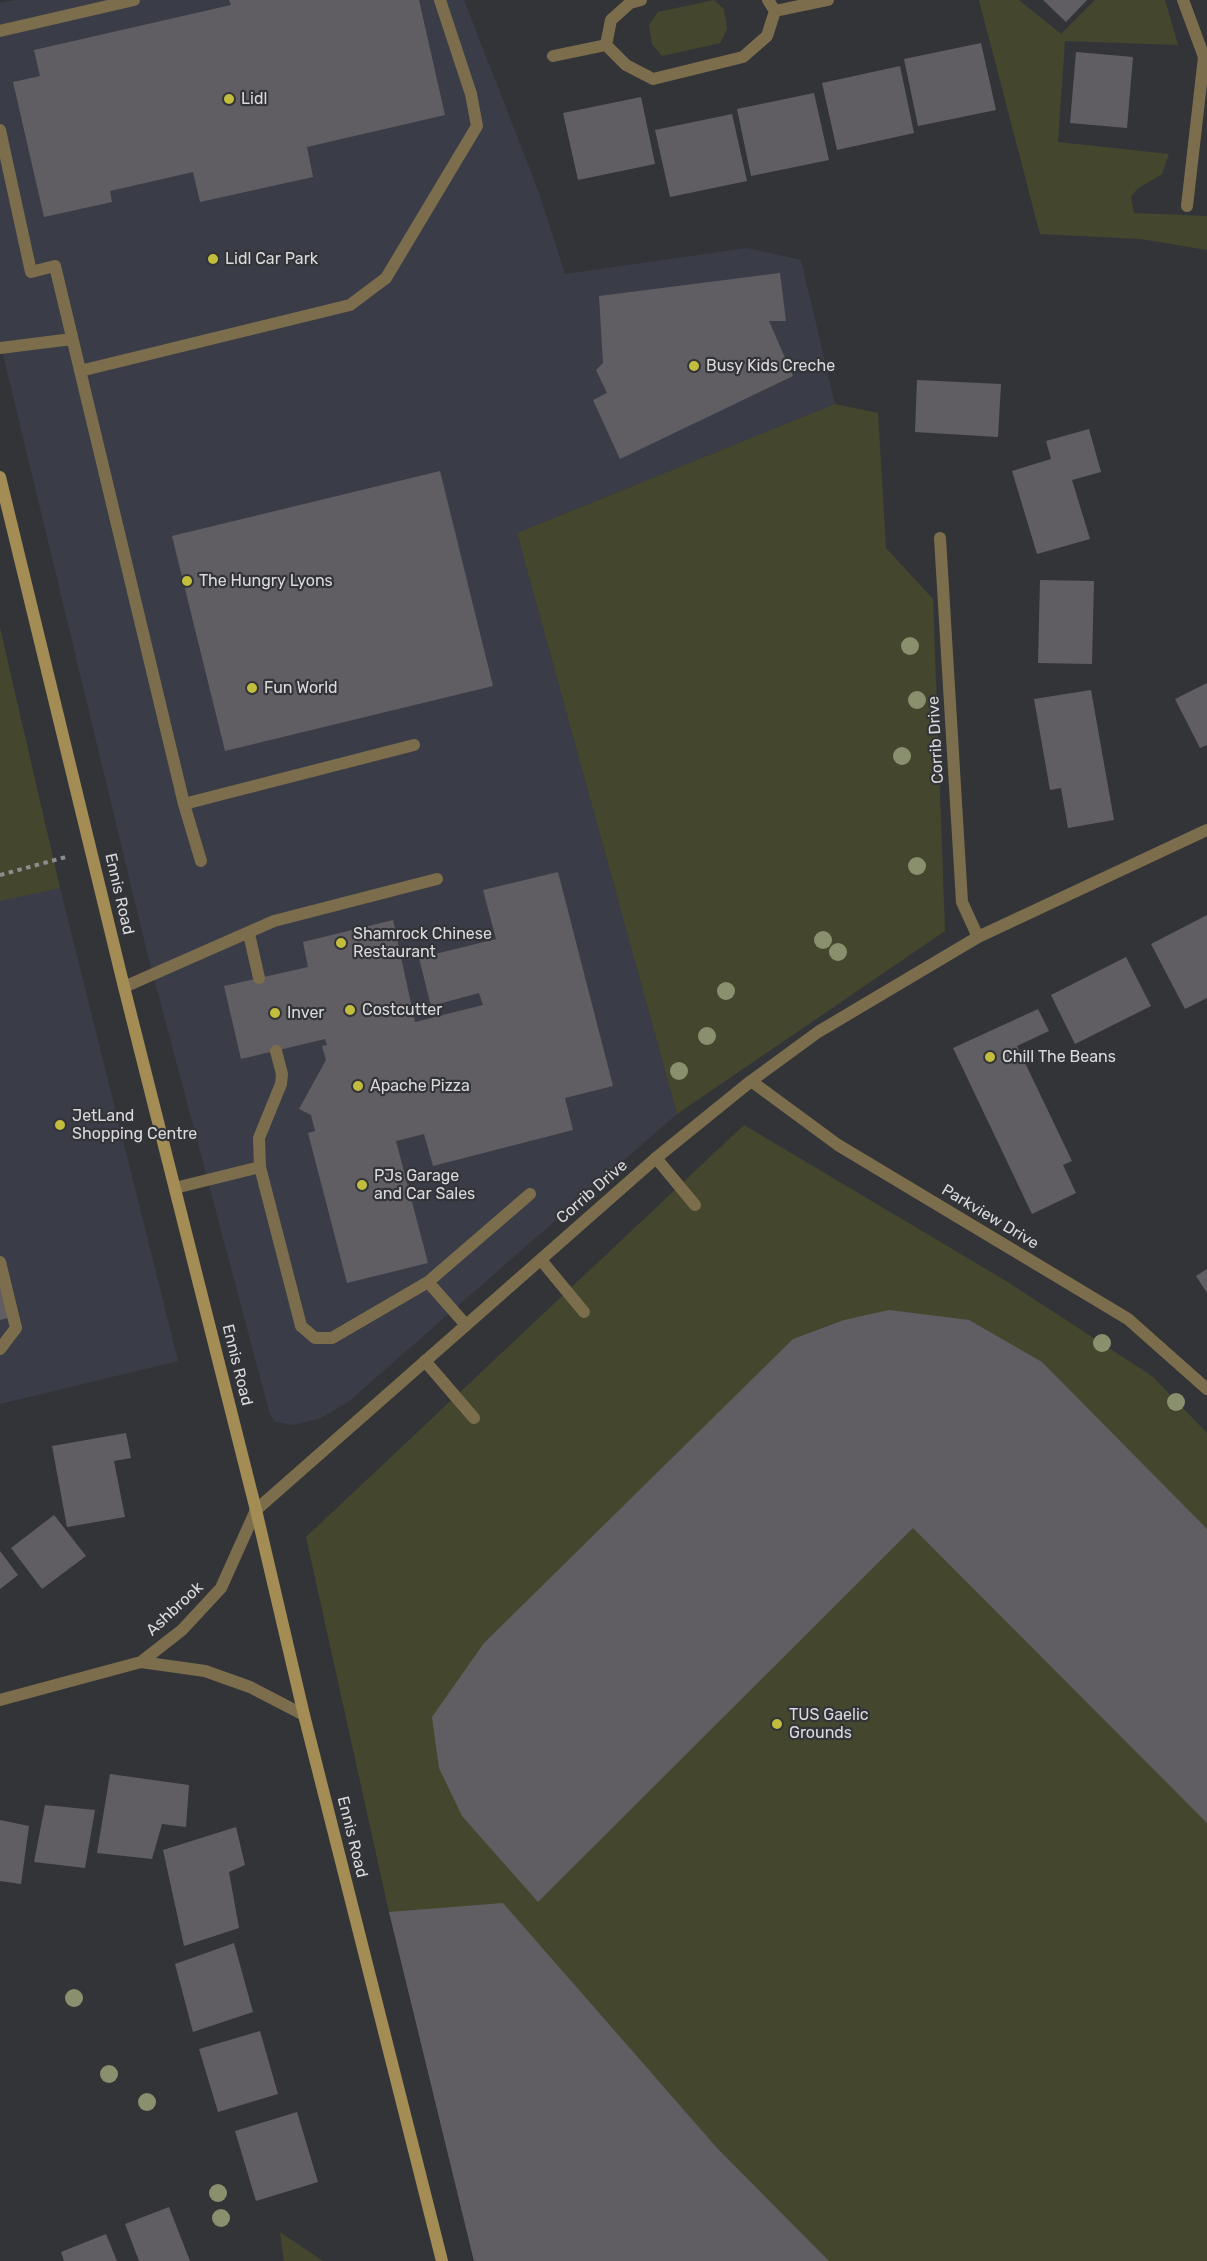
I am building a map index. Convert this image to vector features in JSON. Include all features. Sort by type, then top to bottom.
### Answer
[{"type":"main road","name":"Ennis Road","points":[[0,477],[124,987],[256,1510],[304,1715],[442,2261]]},
{"type":"street","points":[[0,31],[134,0]]},
{"type":"street","points":[[80,371],[350,305],[386,278],[477,126],[471,94],[440,0]]},
{"type":"street","points":[[606,45],[610,20],[630,3],[640,0]]},
{"type":"street","points":[[606,45],[626,65],[653,79],[742,57],[767,36],[771,5],[828,0]]},
{"type":"street","points":[[1183,0],[1204,57],[1204,88],[1187,206]]},
{"type":"street","points":[[553,56],[606,45]]},
{"type":"street","points":[[0,130],[31,272],[55,266],[184,804],[201,861]]},
{"type":"street","points":[[0,348],[72,339]]},
{"type":"street","name":"Corrib Drive","points":[[940,538],[962,902],[978,937]]},
{"type":"street","points":[[184,804],[414,745]]},
{"type":"street","name":"Corrib Drive","points":[[256,1510],[657,1158],[750,1081],[818,1032],[978,937],[1207,830]]},
{"type":"street","points":[[124,987],[249,934],[274,921],[437,879]]},
{"type":"street","points":[[249,934],[259,978]]},
{"type":"street","points":[[276,1051],[282,1074],[281,1084],[258,1138],[260,1167],[302,1326],[315,1338],[332,1338],[428,1282],[530,1194]]},
{"type":"street","name":"Parkview Drive","points":[[750,1081],[838,1145],[1128,1319],[1207,1389]]},
{"type":"street","points":[[657,1158],[695,1205]]},
{"type":"street","points":[[175,1188],[260,1167]]},
{"type":"street","points":[[541,1260],[584,1312]]},
{"type":"street","points":[[0,1262],[16,1328],[0,1349]]},
{"type":"street","points":[[428,1282],[466,1325]]},
{"type":"street","points":[[425,1361],[474,1419]]},
{"type":"street","name":"Ashbrook","points":[[0,1700],[141,1662],[182,1630],[221,1588],[256,1510]]},
{"type":"street","name":"Ashbrook","points":[[141,1662],[205,1671],[250,1687],[304,1715]]},
{"type":"path","points":[[0,875],[92,851]]},
{"type":"shaded area","points":[[15,0],[464,0],[538,190],[565,274],[747,248],[801,260],[835,404],[517,533],[677,1114],[348,1402],[321,1418],[293,1425],[275,1422],[269,1411],[146,948],[0,342],[0,3]]},
{"type":"shaded area","name":"JetLand Shopping Centre","points":[[0,628],[60,888],[178,1361],[0,1404]]},
{"type":"green space","points":[[714,0],[724,9],[727,29],[720,43],[662,56],[652,44],[649,25],[658,12]]},
{"type":"green space","points":[[979,0],[1019,0],[1061,34],[1095,0],[1165,0],[1178,45],[1065,41],[1058,142],[1169,154],[1162,174],[1137,189],[1131,197],[1134,213],[1207,216],[1207,250],[1141,239],[1040,234]]},
{"type":"green space","points":[[835,404],[878,413],[886,548],[933,599],[945,931],[677,1114],[517,533]]},
{"type":"green space","points":[[0,628],[60,888],[0,901]]},
{"type":"green space","name":"TUS Gaelic Grounds","points":[[744,1125],[1006,1281],[1152,1376],[1207,1433],[1207,2261],[474,2261],[389,1912],[306,1537]]},
{"type":"green space","points":[[280,2232],[323,2261],[284,2261]]},
{"type":"building","name":"Lidl","points":[[229,0],[419,0],[445,115],[307,147],[313,177],[200,202],[193,172],[110,191],[112,202],[44,217],[13,82],[40,76],[34,50],[231,5]]},
{"type":"building","points":[[1043,0],[1087,0],[1066,22]]},
{"type":"building","points":[[981,43],[996,110],[918,126],[904,59]]},
{"type":"building","points":[[1076,52],[1133,57],[1127,128],[1070,123]]},
{"type":"building","points":[[900,66],[914,133],[837,150],[822,83]]},
{"type":"building","points":[[814,93],[829,160],[751,176],[737,109]]},
{"type":"building","points":[[641,97],[655,164],[578,180],[563,113]]},
{"type":"building","points":[[732,114],[747,181],[670,197],[655,130]]},
{"type":"building","name":"Busy Kids Creche","points":[[780,273],[786,321],[769,321],[793,376],[620,459],[593,400],[607,393],[596,370],[603,363],[599,296]]},
{"type":"building","points":[[917,380],[1001,384],[998,437],[915,432]]},
{"type":"building","points":[[1089,429],[1101,472],[1072,480],[1090,539],[1037,554],[1012,471],[1051,459],[1046,441]]},
{"type":"building","points":[[440,471],[493,686],[225,751],[172,536]]},
{"type":"building","points":[[1040,580],[1094,581],[1092,664],[1038,663]]},
{"type":"building","points":[[1207,683],[1207,745],[1200,748],[1175,699]]},
{"type":"building","points":[[1091,690],[1114,820],[1068,828],[1061,788],[1050,790],[1034,699]]},
{"type":"building","points":[[558,872],[613,1086],[565,1098],[573,1130],[433,1166],[424,1134],[396,1141],[428,1263],[347,1283],[308,1133],[315,1131],[311,1115],[299,1109],[326,1060],[322,1046],[327,1045],[325,1039],[241,1059],[224,986],[308,967],[303,942],[393,920],[415,1022],[483,1005],[479,993],[431,1006],[419,958],[496,939],[483,890]]},
{"type":"building","points":[[1207,915],[1207,998],[1185,1009],[1151,944]]},
{"type":"building","points":[[1126,957],[1151,1006],[1075,1044],[1051,995]]},
{"type":"building","points":[[1038,1009],[1049,1031],[1017,1046],[1072,1161],[1063,1165],[1076,1193],[1032,1214],[953,1048]]},
{"type":"building","points":[[1207,1269],[1207,1293],[1196,1276]]},
{"type":"building","points":[[0,1285],[9,1318],[0,1320]]},
{"type":"building","points":[[889,1310],[969,1320],[1042,1362],[1207,1529],[1207,1823],[913,1528],[538,1902],[462,1816],[439,1768],[432,1717],[484,1643],[793,1339],[844,1320]]},
{"type":"building","points":[[126,1433],[131,1458],[114,1461],[125,1517],[67,1527],[52,1446]]},
{"type":"building","points":[[54,1515],[86,1556],[42,1589],[11,1548]]},
{"type":"building","points":[[0,1551],[18,1575],[0,1589]]},
{"type":"building","points":[[110,1774],[189,1785],[186,1827],[162,1824],[152,1859],[97,1853]]},
{"type":"building","points":[[45,1805],[95,1810],[85,1868],[34,1862]]},
{"type":"building","points":[[0,1820],[29,1826],[21,1884],[0,1881]]},
{"type":"building","points":[[236,1827],[245,1865],[229,1872],[239,1928],[184,1946],[163,1850]]},
{"type":"building","points":[[503,1903],[717,2148],[829,2261],[474,2261],[389,1912]]},
{"type":"building","points":[[234,1943],[253,2012],[193,2032],[175,1964]]},
{"type":"building","points":[[260,2031],[278,2094],[218,2112],[199,2049]]},
{"type":"building","points":[[297,2112],[318,2182],[256,2201],[235,2131]]},
{"type":"building","points":[[169,2207],[190,2261],[139,2261],[125,2224]]},
{"type":"building","points":[[106,2234],[117,2261],[64,2261],[61,2252]]},
{"type":"place","name":"Lidl","points":[[229,99]]},
{"type":"place","name":"Lidl Car Park","points":[[213,259]]},
{"type":"place","name":"Busy Kids Creche","points":[[694,366]]},
{"type":"place","name":"The Hungry Lyons","points":[[187,581]]},
{"type":"place","name":"Fun World","points":[[252,688]]},
{"type":"place","name":"Shamrock Chinese Restaurant","points":[[341,943]]},
{"type":"place","name":"Costcutter","points":[[350,1010]]},
{"type":"place","name":"Inver","points":[[275,1013]]},
{"type":"place","name":"Chill The Beans","points":[[990,1057]]},
{"type":"place","name":"Apache Pizza","points":[[358,1086]]},
{"type":"place","name":"JetLand Shopping Centre","points":[[60,1125]]},
{"type":"place","name":"PJs Garage and Car Sales","points":[[362,1185]]},
{"type":"place","name":"TUS Gaelic Grounds","points":[[777,1724]]}]
